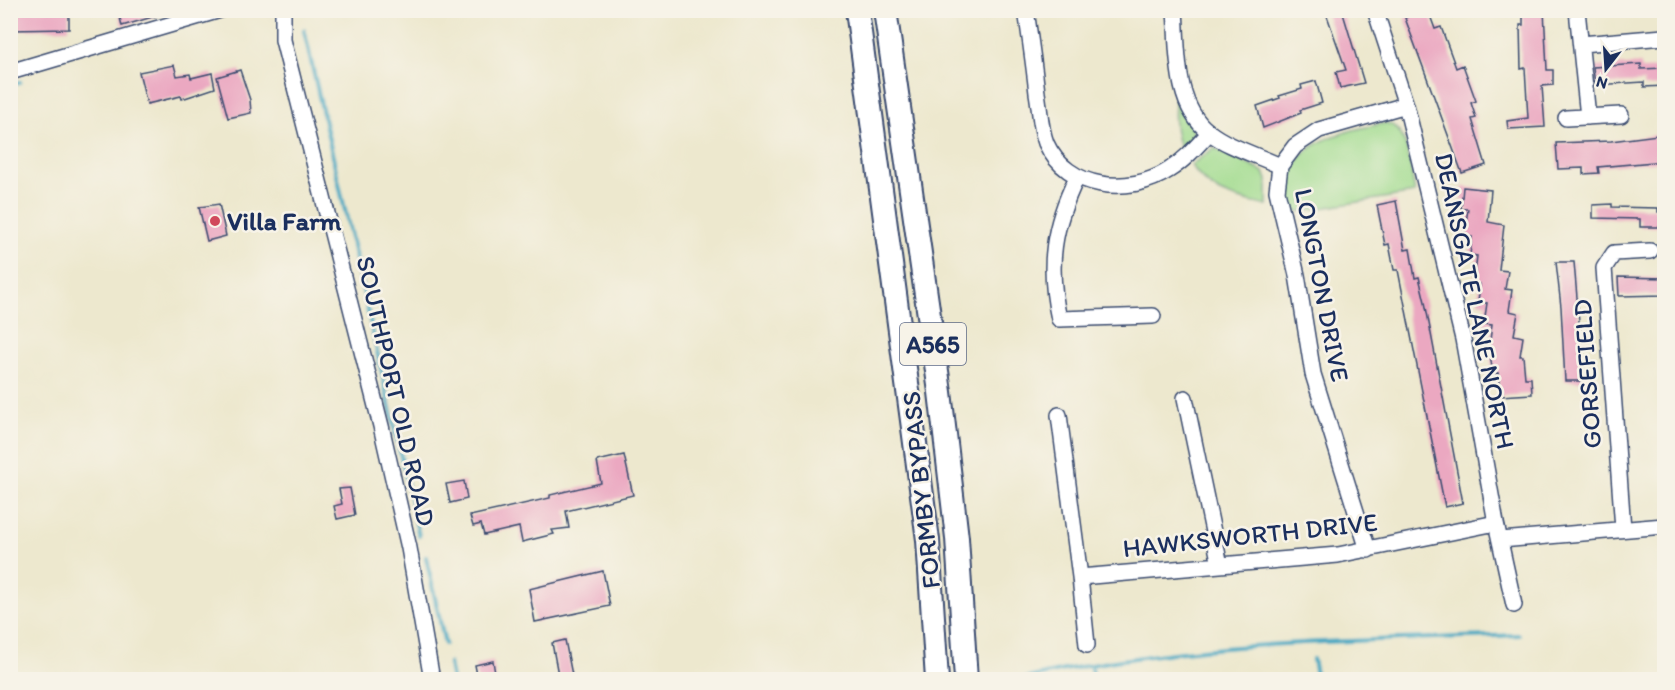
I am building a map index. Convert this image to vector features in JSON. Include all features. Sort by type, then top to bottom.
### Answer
[{"type":"highway","name":"FORMBY BYPASS","points":[[857,10],[921,481],[928,540],[937,680]]},
{"type":"highway","name":"FORMBY BYPASS","points":[[885,10],[940,392],[957,538],[966,680]]},
{"type":"street","points":[[10,72],[220,10]]},
{"type":"street","name":"SOUTHPORT OLD ROAD","points":[[283,10],[283,40],[381,426],[409,548],[432,680]]},
{"type":"street","points":[[1026,10],[1047,143],[1062,165],[1077,177],[1118,187],[1142,182],[1167,172],[1185,159],[1209,133]]},
{"type":"street","points":[[1175,10],[1181,85],[1200,123],[1209,133],[1280,166]]},
{"type":"street","name":"DEANSGATE LANE NORTH","points":[[1375,10],[1406,105],[1463,339],[1496,523],[1514,605]]},
{"type":"street","points":[[1577,10],[1588,117]]},
{"type":"street","points":[[1581,44],[1665,37]]},
{"type":"street","name":"LONGTON DRIVE","points":[[1368,550],[1346,488],[1313,374],[1297,275],[1280,213],[1277,191],[1280,166],[1295,146],[1319,130],[1406,105]]},
{"type":"street","points":[[1566,118],[1622,115]]},
{"type":"street","points":[[1077,177],[1059,219],[1053,242],[1052,266],[1059,319],[1153,316]]},
{"type":"street","name":"GORSEFIELD","points":[[1623,529],[1604,268],[1614,253],[1650,251]]},
{"type":"street","points":[[1185,398],[1220,565]]},
{"type":"street","points":[[1059,415],[1087,645]]},
{"type":"street","name":"HAWKSWORTH DRIVE","points":[[1080,577],[1338,555],[1496,523]]},
{"type":"street","points":[[1501,540],[1665,526]]},
{"type":"green space","points":[[1177,90],[1190,115],[1193,129],[1193,136],[1183,152],[1177,138],[1175,122]]},
{"type":"green space","points":[[1386,123],[1394,126],[1404,141],[1415,193],[1290,213],[1288,190],[1292,172],[1301,157],[1313,146],[1329,138]]},
{"type":"green space","points":[[1214,148],[1264,172],[1267,180],[1267,206],[1224,194],[1198,175],[1191,165]]},
{"type":"building","points":[[10,10],[69,10],[69,29],[10,30]]},
{"type":"building","points":[[118,10],[166,10],[166,13],[122,26]]},
{"type":"building","points":[[1325,10],[1342,10],[1364,83],[1340,88],[1336,72],[1346,70]]},
{"type":"building","points":[[1405,10],[1428,10],[1435,29],[1441,27],[1456,68],[1463,65],[1476,101],[1471,103],[1476,118],[1472,119],[1486,165],[1462,173],[1405,18],[1407,17]]},
{"type":"building","points":[[1523,10],[1544,10],[1547,70],[1553,70],[1553,85],[1542,86],[1545,127],[1508,129],[1507,121],[1528,118],[1525,68],[1521,69],[1520,25],[1523,25]]},
{"type":"building","points":[[1641,64],[1641,69],[1665,68],[1665,86],[1644,87],[1644,82],[1595,85],[1593,67]]},
{"type":"building","points":[[174,65],[177,76],[190,74],[191,78],[212,73],[215,88],[182,99],[181,96],[147,104],[139,72]]},
{"type":"building","points":[[240,70],[250,100],[251,113],[228,118],[217,77]]},
{"type":"building","points":[[1316,81],[1322,103],[1300,110],[1301,113],[1263,128],[1257,106],[1302,89],[1301,85]]},
{"type":"building","points":[[1665,134],[1665,161],[1598,167],[1599,173],[1583,174],[1583,168],[1558,169],[1556,143],[1611,141]]},
{"type":"building","points":[[1463,187],[1491,190],[1488,222],[1504,225],[1499,270],[1508,271],[1505,289],[1512,290],[1509,311],[1518,313],[1514,335],[1523,337],[1520,356],[1523,356],[1525,378],[1531,378],[1532,394],[1500,396],[1498,373],[1493,374],[1489,348],[1492,325],[1484,324],[1487,303],[1478,302],[1480,284],[1474,283],[1477,256],[1470,255],[1472,237],[1464,236],[1468,209],[1461,209]]},
{"type":"building","points":[[1396,201],[1405,250],[1410,249],[1415,278],[1419,277],[1425,302],[1463,503],[1445,507],[1398,270],[1394,270],[1389,244],[1385,245],[1377,205]]},
{"type":"building","name":"Villa Farm","points":[[219,204],[226,236],[207,241],[199,207]]},
{"type":"building","points":[[1612,204],[1612,207],[1658,208],[1658,212],[1665,212],[1665,227],[1640,227],[1640,219],[1593,218],[1593,205]]},
{"type":"building","points":[[1556,262],[1574,262],[1584,381],[1565,381]]},
{"type":"building","points":[[1618,277],[1665,278],[1665,295],[1619,296]]},
{"type":"building","points":[[624,455],[633,495],[566,511],[569,528],[552,530],[554,534],[522,542],[519,527],[484,535],[481,524],[473,526],[470,516],[550,498],[550,495],[601,483],[597,461]]},
{"type":"building","points":[[464,481],[467,499],[450,503],[446,484]]},
{"type":"building","points":[[350,488],[355,515],[337,519],[334,506],[342,504],[339,489]]},
{"type":"building","points":[[603,571],[610,606],[535,622],[529,589]]},
{"type":"building","points":[[565,640],[573,680],[559,680],[552,643]]},
{"type":"building","points":[[493,661],[496,680],[478,680],[475,665]]},
{"type":"waterway","points":[[304,30],[419,536]]},
{"type":"waterway","points":[[10,85],[20,82]]},
{"type":"waterway","points":[[426,557],[445,644]]},
{"type":"waterway","points":[[1020,680],[1081,667],[1206,650],[1268,645],[1519,635]]},
{"type":"waterway","points":[[1313,659],[1317,680]]},
{"type":"waterway","points":[[449,663],[452,680]]},
{"type":"waterway","points":[[1092,670],[1094,680]]},
{"type":"place","name":"Villa Farm","points":[[215,221]]}]
